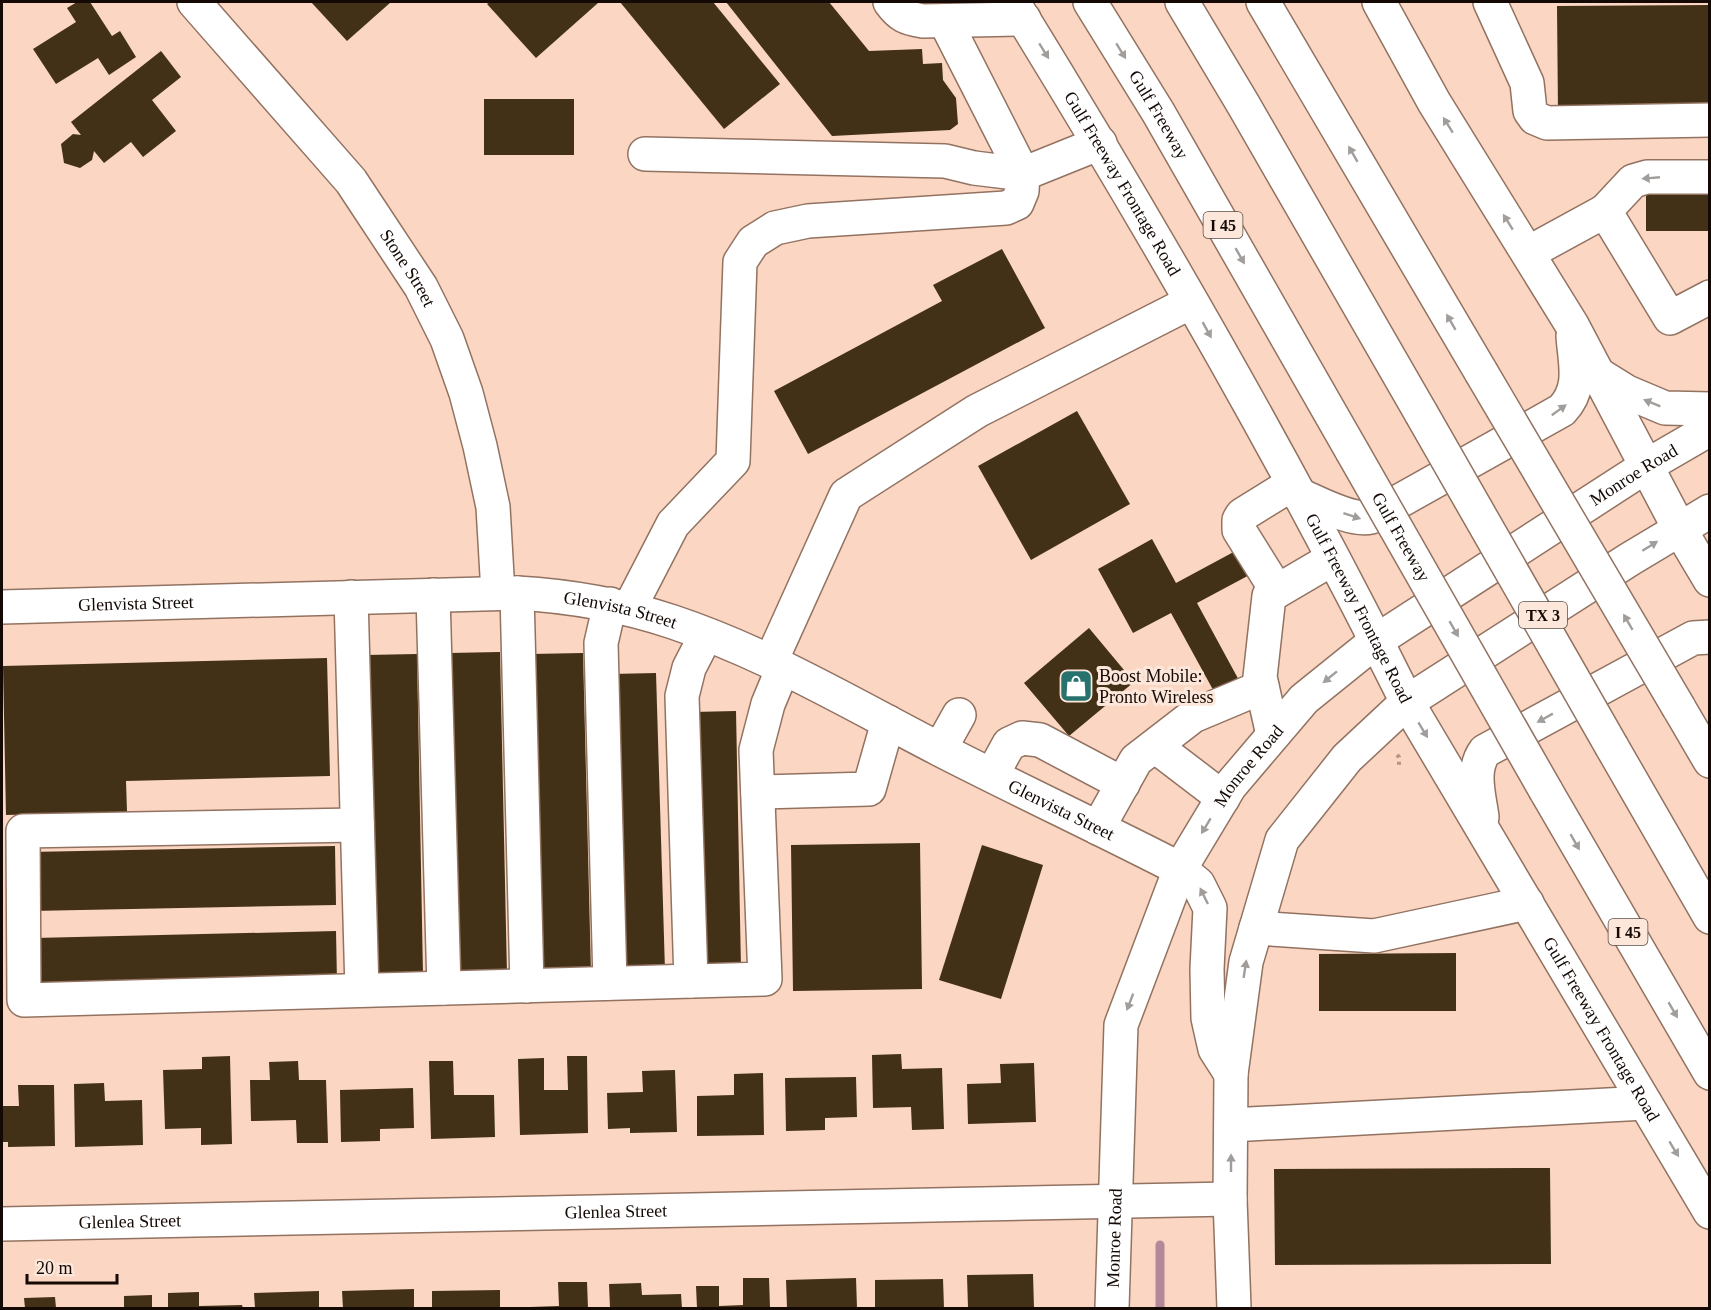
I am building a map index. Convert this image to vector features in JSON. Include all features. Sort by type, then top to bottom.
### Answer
[{"type":"main road","name":"Stone Street","points":[[194,2],[351,182],[421,287],[447,339],[466,393],[494,507],[507,593],[527,986]]},
{"type":"main road","points":[[890,2],[898,14],[910,19],[945,21],[1018,10]]},
{"type":"main road","name":"Gulf Freeway","points":[[1090,2],[1158,112],[1710,1073]]},
{"type":"main road","points":[[1182,2],[1244,104],[1710,917]]},
{"type":"main road","points":[[1263,2],[1710,761]]},
{"type":"main road","points":[[1379,2],[1434,102],[1572,325],[1648,465],[1679,528],[1710,580]]},
{"type":"main road","points":[[1490,2],[1527,83],[1530,111],[1535,118],[1547,123],[1710,120]]},
{"type":"main road","name":"Gulf Freeway Frontage Road","points":[[1018,10],[1100,142],[1191,303],[1295,489],[1407,702],[1710,1212]]},
{"type":"main road","points":[[610,983],[601,643],[619,607],[673,524],[733,461],[740,262],[753,242],[775,228],[808,221],[1006,208],[1017,203],[1023,191],[1023,174],[945,21]]},
{"type":"main road","points":[[645,154],[945,160],[974,168],[1023,174],[1100,142]]},
{"type":"main road","points":[[1528,253],[1605,211],[1633,181],[1647,177],[1710,177]]},
{"type":"main road","points":[[1605,211],[1670,318],[1710,297]]},
{"type":"main road","points":[[357,825],[23,831],[24,1000],[765,980],[756,750],[777,664],[846,495],[977,411],[1191,303]]},
{"type":"main road","points":[[1276,591],[1239,530],[1239,520],[1242,515],[1295,489],[1353,517],[1363,519],[1371,517],[1562,410],[1571,401],[1576,388],[1572,325]]},
{"type":"main road","points":[[1599,374],[1627,392],[1665,408],[1710,409]]},
{"type":"main road","name":"Monroe Road","points":[[1112,1308],[1121,1025],[1180,869],[1230,786],[1304,699],[1376,641],[1648,465],[1710,429]]},
{"type":"main road","name":"TX 3","points":[[1407,702],[1679,528],[1710,511]]},
{"type":"main road","points":[[1273,735],[1260,677],[1269,596],[1332,559]]},
{"type":"main road","name":"Glenvista Street","points":[[2,607],[507,593],[552,595],[619,607],[673,622],[777,664],[940,749],[1180,869],[1198,884],[1210,908],[1206,969],[1208,1018],[1215,1049],[1231,1074]]},
{"type":"main road","points":[[433,595],[444,988]]},
{"type":"main road","points":[[351,597],[362,990]]},
{"type":"main road","points":[[691,981],[682,696],[689,668],[706,635]]},
{"type":"main road","points":[[1485,832],[1476,772],[1479,759],[1485,751],[1693,638],[1710,637]]},
{"type":"main road","points":[[1098,828],[1136,760],[1193,716],[1262,687]]},
{"type":"main road","points":[[1234,1308],[1230,1199],[1231,1074],[1246,962],[1282,840],[1347,758],[1407,702]]},
{"type":"main road","points":[[940,749],[959,716]]},
{"type":"main road","points":[[758,792],[869,789],[888,722]]},
{"type":"main road","points":[[992,775],[1009,744],[1023,738],[1040,740],[1123,784]]},
{"type":"main road","points":[[1155,746],[1223,798]]},
{"type":"main road","points":[[1256,928],[1374,936],[1527,903]]},
{"type":"main road","points":[[1231,1125],[1645,1102]]},
{"type":"main road","name":"Glenlea Street","points":[[2,1224],[1230,1199]]},
{"type":"path","points":[[1394,752],[1399,757],[1399,765]]},
{"type":"building","points":[[77,2],[90,2],[112,36],[120,31],[136,57],[109,75],[98,58],[56,84],[33,49],[76,22],[67,8]]},
{"type":"building","points":[[311,2],[391,2],[347,41]]},
{"type":"building","points":[[490,2],[598,3],[536,58],[487,4]]},
{"type":"building","points":[[620,2],[713,2],[780,84],[724,129]]},
{"type":"building","points":[[726,2],[829,2],[869,51],[922,49],[923,64],[942,63],[943,80],[956,98],[958,124],[950,130],[832,136]]},
{"type":"building","points":[[1710,5],[1710,112],[1558,113],[1557,6]]},
{"type":"building","points":[[161,51],[181,77],[152,100],[176,131],[143,157],[131,142],[104,163],[94,151],[92,160],[80,168],[64,163],[61,144],[73,134],[81,135],[71,122]]},
{"type":"building","points":[[484,99],[574,99],[574,155],[484,155]]},
{"type":"building","points":[[1646,188],[1710,188],[1710,231],[1646,231]]},
{"type":"building","points":[[1002,249],[1045,328],[808,454],[774,391],[942,301],[933,285]]},
{"type":"building","points":[[1077,411],[1130,504],[1031,560],[978,466]]},
{"type":"building","points":[[1152,539],[1176,583],[1241,548],[1255,572],[1197,603],[1241,684],[1217,697],[1171,613],[1133,633],[1098,569]]},
{"type":"building","points":[[1089,628],[1134,682],[1069,736],[1024,683]]},
{"type":"building","points":[[500,652],[507,975],[456,975],[449,653]]},
{"type":"building","points":[[583,653],[591,973],[540,974],[531,654]]},
{"type":"building","points":[[417,654],[423,976],[372,977],[366,655]]},
{"type":"building","points":[[327,658],[330,776],[126,781],[127,812],[6,815],[3,666]]},
{"type":"building","points":[[656,673],[665,971],[620,972],[612,674]]},
{"type":"building","points":[[736,711],[741,969],[698,970],[693,712]]},
{"type":"building","points":[[920,843],[922,989],[793,991],[791,845]]},
{"type":"building","points":[[982,845],[1043,865],[1001,999],[939,980]]},
{"type":"building","points":[[335,846],[336,905],[31,911],[30,852]]},
{"type":"building","points":[[336,931],[337,983],[35,991],[34,938]]},
{"type":"building","points":[[1456,953],[1456,1011],[1319,1011],[1319,954]]},
{"type":"building","points":[[901,1054],[902,1069],[942,1068],[944,1129],[912,1130],[911,1107],[873,1108],[872,1055]]},
{"type":"building","points":[[230,1056],[232,1144],[201,1145],[201,1128],[165,1129],[163,1070],[202,1069],[202,1057]]},
{"type":"building","points":[[567,1056],[587,1056],[588,1133],[520,1135],[518,1059],[544,1058],[544,1090],[568,1090]]},
{"type":"building","points":[[298,1061],[299,1080],[326,1080],[328,1143],[297,1143],[296,1120],[251,1121],[250,1080],[270,1080],[269,1062]]},
{"type":"building","points":[[429,1061],[453,1061],[454,1095],[494,1095],[495,1137],[431,1139]]},
{"type":"building","points":[[1034,1063],[1036,1122],[968,1124],[967,1084],[1001,1083],[1000,1064]]},
{"type":"building","points":[[675,1070],[677,1132],[630,1133],[630,1128],[608,1129],[607,1093],[643,1092],[642,1071]]},
{"type":"building","points":[[763,1073],[764,1135],[697,1136],[697,1096],[734,1095],[734,1074]]},
{"type":"building","points":[[856,1077],[857,1117],[825,1118],[825,1130],[786,1131],[785,1078]]},
{"type":"building","points":[[104,1083],[105,1101],[142,1100],[143,1145],[75,1147],[74,1084]]},
{"type":"building","points":[[18,1085],[54,1085],[55,1146],[8,1147],[8,1142],[2,1142],[2,1106],[19,1106]]},
{"type":"building","points":[[413,1088],[414,1128],[380,1129],[380,1141],[341,1142],[340,1090]]},
{"type":"building","points":[[1550,1168],[1551,1264],[1275,1265],[1274,1169]]},
{"type":"building","points":[[1033,1274],[1034,1308],[968,1308],[967,1275]]},
{"type":"building","points":[[743,1278],[769,1278],[770,1308],[697,1308],[696,1286],[719,1286],[719,1306],[743,1305]]},
{"type":"building","points":[[856,1278],[857,1308],[787,1308],[786,1280]]},
{"type":"building","points":[[943,1279],[944,1308],[875,1308],[875,1280]]},
{"type":"building","points":[[558,1282],[587,1282],[588,1308],[530,1308],[559,1306]]},
{"type":"building","points":[[641,1283],[642,1295],[681,1294],[682,1308],[610,1308],[609,1284]]},
{"type":"building","points":[[414,1289],[414,1308],[343,1308],[342,1291]]},
{"type":"building","points":[[500,1290],[500,1308],[432,1308],[432,1291]]},
{"type":"building","points":[[319,1291],[319,1308],[255,1308],[254,1293]]},
{"type":"building","points":[[199,1292],[199,1306],[242,1305],[243,1308],[168,1308],[168,1293]]},
{"type":"building","points":[[152,1295],[152,1308],[124,1308],[124,1296]]},
{"type":"building","points":[[55,1297],[56,1308],[25,1308],[24,1298]]},
{"type":"waterway","points":[[1160,1245],[1160,1308]]},
{"type":"place","name":"Boost Mobile: Pronto Wireless","points":[[1076,686]]}]
